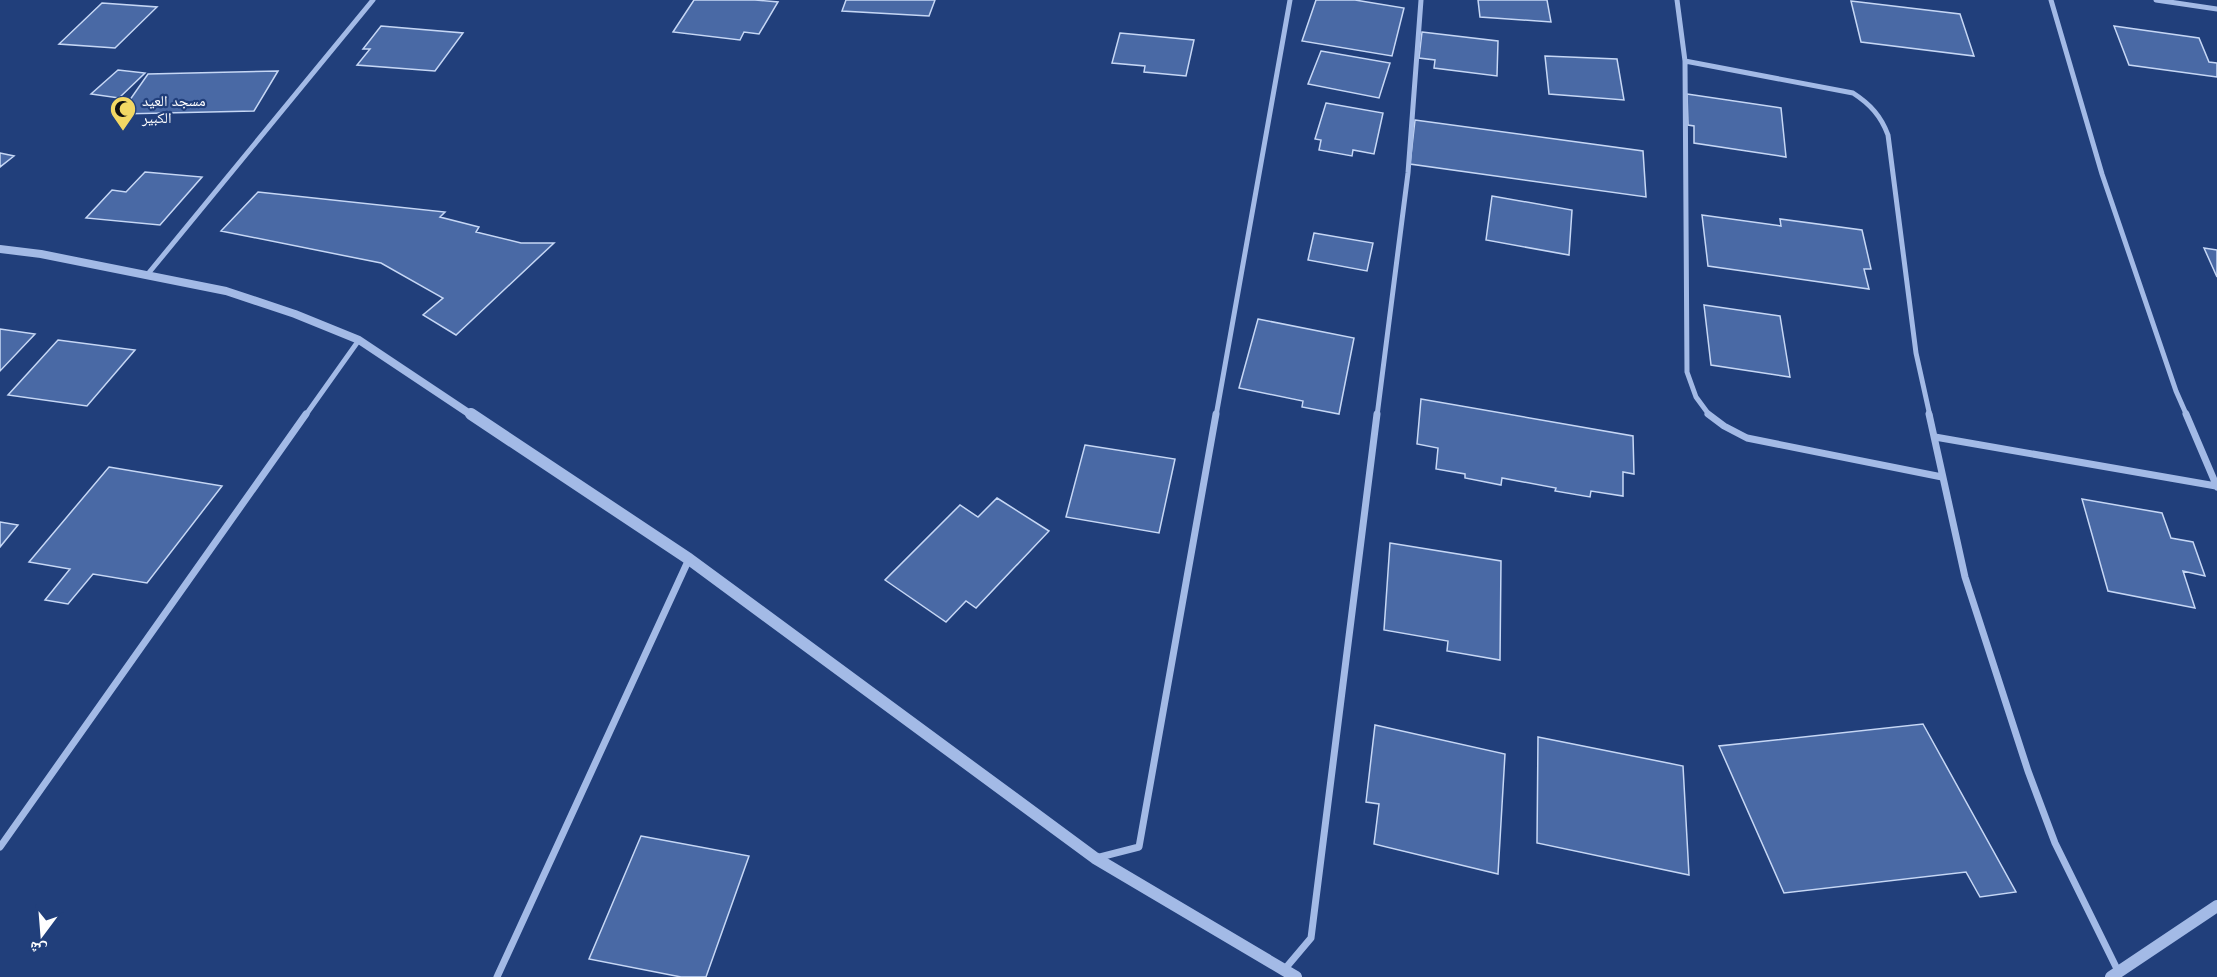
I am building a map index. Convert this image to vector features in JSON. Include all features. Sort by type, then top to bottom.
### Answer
[{"type":"street","points":[[147,274],[373,0]]},
{"type":"street","points":[[1095,858],[1138,848],[1290,0]]},
{"type":"street","points":[[1283,971],[1311,938],[1408,173],[1420,0]]},
{"type":"street","points":[[1677,0],[1685,61],[1687,372],[1695,398],[1708,417],[1723,428],[1747,438],[1942,477]]},
{"type":"street","points":[[2051,0],[2109,196],[2176,391],[2216,487]]},
{"type":"street","points":[[2156,0],[2217,9]]},
{"type":"street","points":[[1685,61],[1854,93],[1870,103],[1882,118],[1888,135],[1916,353],[1965,577],[2028,771],[2055,843],[2115,975],[2217,906]]},
{"type":"street","points":[[0,249],[41,254],[226,291],[359,340],[688,560],[1095,858],[1296,977]]},
{"type":"street","points":[[0,255],[41,254]]},
{"type":"street","points":[[0,847],[359,340]]},
{"type":"street","points":[[1935,437],[2216,487]]},
{"type":"street","points":[[497,977],[688,560]]},
{"type":"building","points":[[694,0],[778,2],[759,34],[744,32],[740,40],[673,32]]},
{"type":"building","points":[[846,0],[935,0],[929,16],[842,11]]},
{"type":"building","points":[[1316,0],[1355,0],[1404,8],[1392,56],[1302,41]]},
{"type":"building","points":[[1478,0],[1547,0],[1551,22],[1480,17]]},
{"type":"building","points":[[1851,1],[1960,14],[1974,56],[1861,42]]},
{"type":"building","points":[[102,3],[157,7],[115,48],[59,44]]},
{"type":"building","points":[[381,26],[463,33],[435,71],[357,65],[370,49],[363,49]]},
{"type":"building","points":[[2114,26],[2199,38],[2209,62],[2217,63],[2217,77],[2129,65]]},
{"type":"building","points":[[1422,32],[1498,41],[1497,76],[1434,68],[1435,60],[1419,58]]},
{"type":"building","points":[[1120,33],[1194,40],[1186,76],[1144,72],[1145,66],[1112,63]]},
{"type":"building","points":[[1321,51],[1390,63],[1379,98],[1308,84]]},
{"type":"building","points":[[1545,56],[1617,59],[1624,100],[1549,94]]},
{"type":"building","points":[[118,70],[145,73],[119,98],[91,94]]},
{"type":"building","points":[[278,71],[254,111],[120,114],[148,74]]},
{"type":"building","points":[[1687,94],[1781,108],[1786,157],[1694,143],[1694,126],[1688,125]]},
{"type":"building","points":[[1326,103],[1383,113],[1374,154],[1353,150],[1352,156],[1319,150],[1321,140],[1315,139]]},
{"type":"building","points":[[1415,120],[1643,151],[1646,197],[1410,164]]},
{"type":"building","points":[[0,153],[14,156],[0,167]]},
{"type":"building","points":[[145,172],[202,177],[160,225],[86,218],[112,190],[126,192]]},
{"type":"building","points":[[258,192],[445,212],[440,217],[479,227],[476,232],[521,243],[554,243],[456,335],[423,315],[443,298],[381,263],[221,231]]},
{"type":"building","points":[[1492,196],[1572,210],[1569,255],[1486,240]]},
{"type":"building","points":[[1702,215],[1781,226],[1780,219],[1862,230],[1871,269],[1864,269],[1869,289],[1708,266]]},
{"type":"building","points":[[1314,233],[1373,243],[1367,271],[1308,260]]},
{"type":"building","points":[[2204,248],[2217,250],[2217,277]]},
{"type":"building","points":[[1704,305],[1780,316],[1790,377],[1711,365]]},
{"type":"building","points":[[1258,319],[1354,338],[1339,414],[1302,407],[1303,401],[1239,388]]},
{"type":"building","points":[[0,329],[35,334],[0,371]]},
{"type":"building","points":[[58,340],[135,350],[87,406],[8,395]]},
{"type":"building","points":[[1421,399],[1633,436],[1634,474],[1623,472],[1623,496],[1591,491],[1590,497],[1502,478],[1501,485],[1465,478],[1465,474],[1436,469],[1438,448],[1417,444]]},
{"type":"building","points":[[1085,445],[1175,459],[1159,533],[1066,517]]},
{"type":"building","points":[[109,467],[222,486],[147,583],[93,574],[68,604],[45,600],[70,569],[29,562]]},
{"type":"building","points":[[997,498],[1049,531],[976,608],[966,601],[946,622],[885,580],[960,505],[978,517]]},
{"type":"building","points":[[2082,499],[2162,513],[2171,538],[2193,542],[2205,576],[2183,571],[2195,608],[2108,591]]},
{"type":"building","points":[[0,522],[18,525],[0,547]]},
{"type":"building","points":[[1390,543],[1501,561],[1500,660],[1447,651],[1448,641],[1384,630]]},
{"type":"building","points":[[1923,724],[2016,892],[1980,897],[1966,872],[1784,893],[1719,746]]},
{"type":"building","points":[[1375,725],[1505,754],[1498,874],[1374,844],[1379,804],[1366,802]]},
{"type":"building","points":[[1538,737],[1683,766],[1689,875],[1537,843]]},
{"type":"building","points":[[641,836],[749,856],[706,977],[681,977],[589,959]]},
{"type":"place","name":"مسجد العيد الكبير","points":[[123,132]]}]
